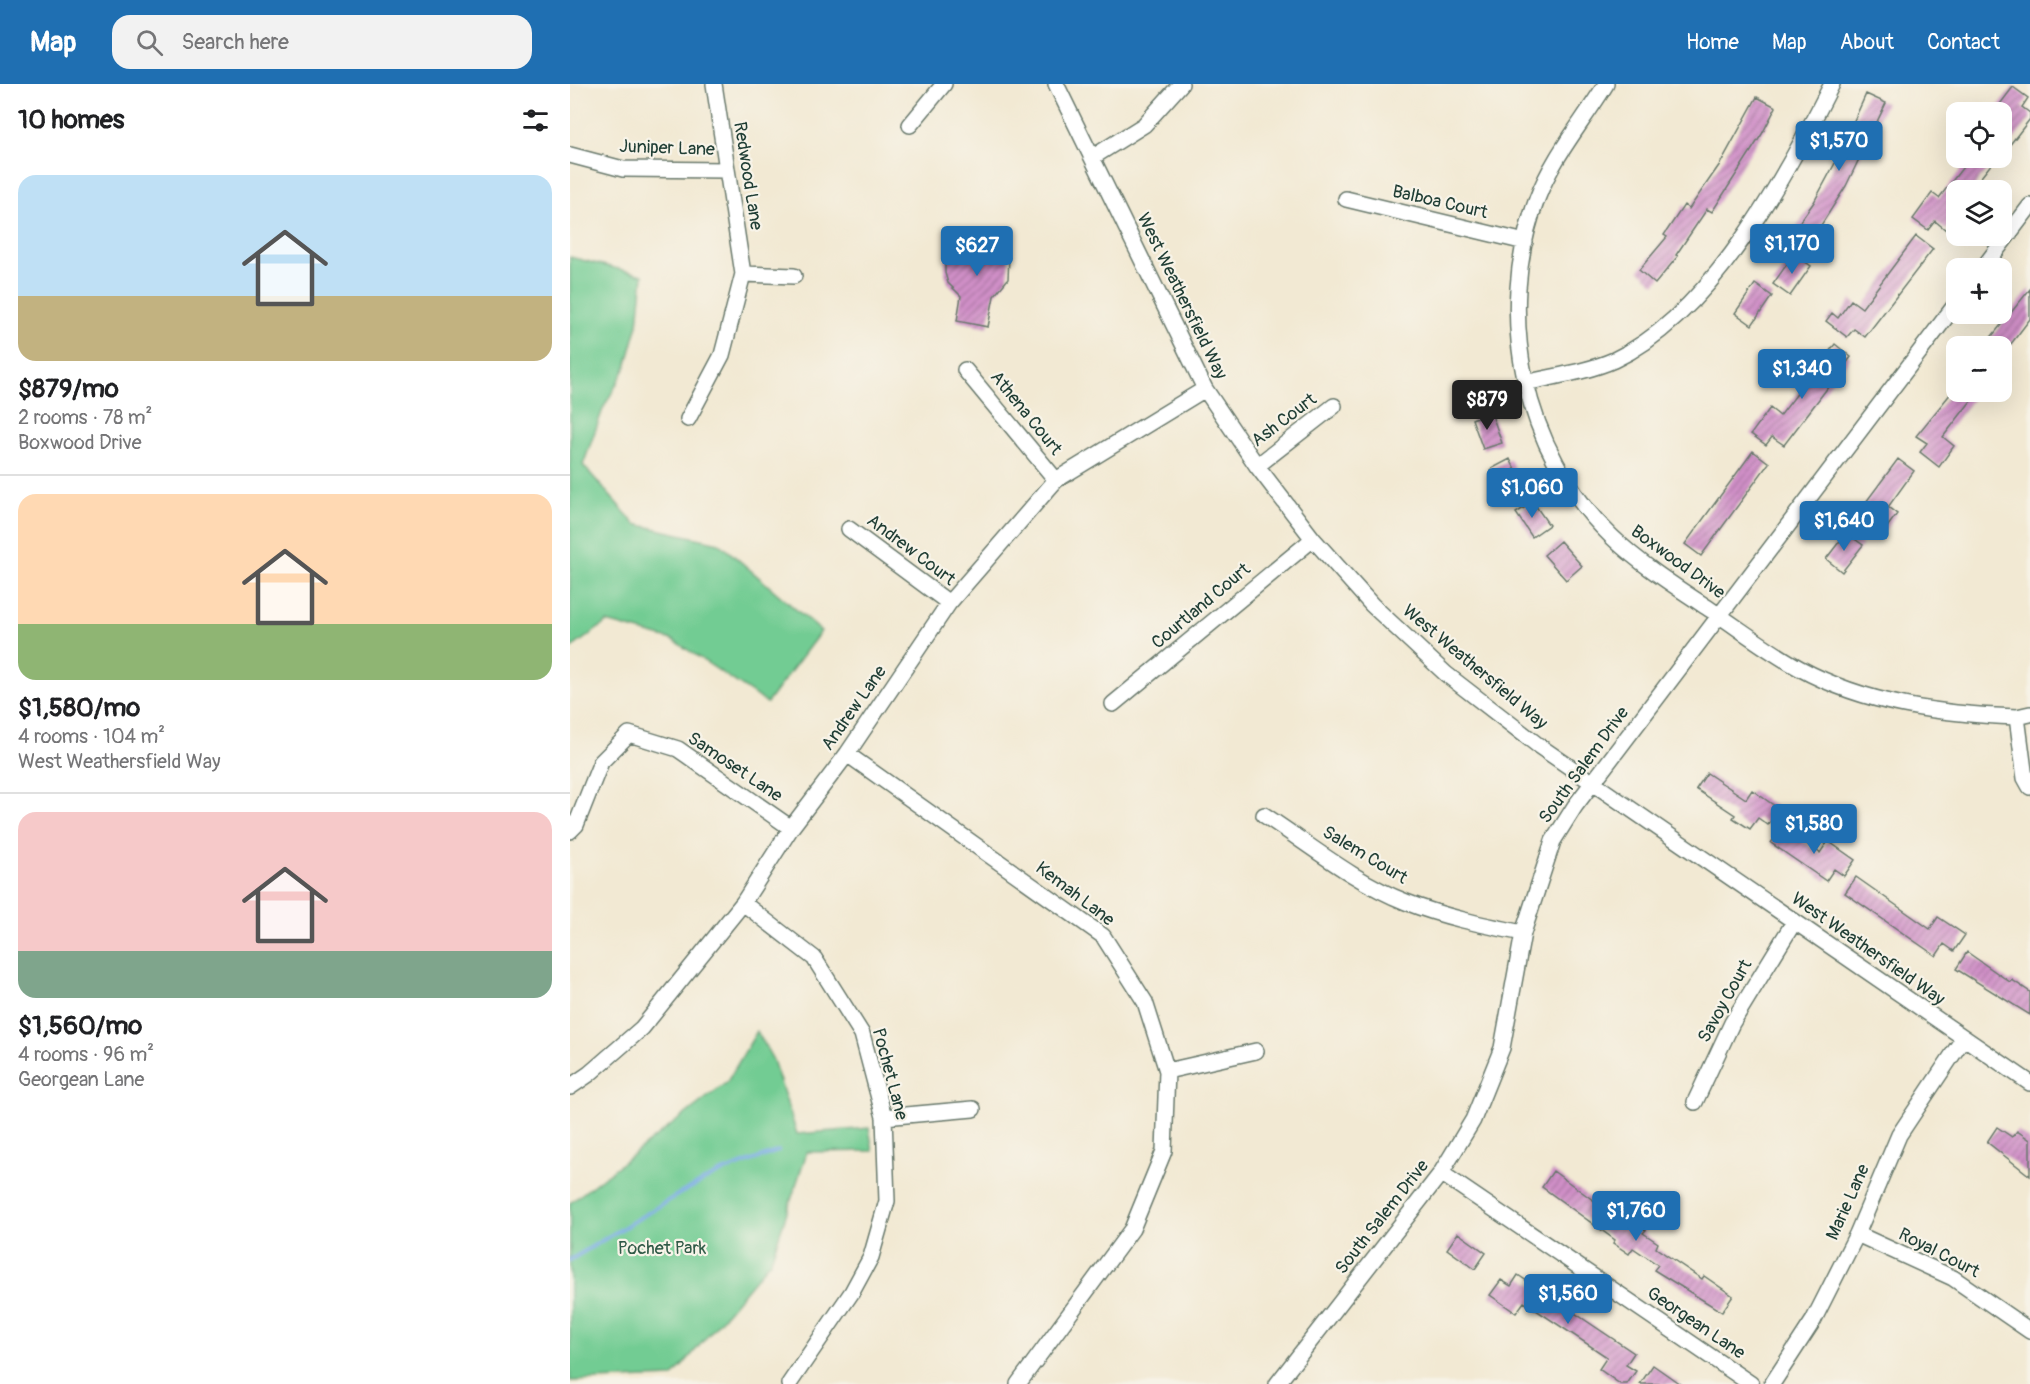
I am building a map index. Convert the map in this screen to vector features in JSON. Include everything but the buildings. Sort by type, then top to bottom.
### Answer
[{"type":"street","name":"Redwood Lane","points":[[688,419],[722,355],[743,274],[714,84]]},
{"type":"street","points":[[910,126],[944,84]]},
{"type":"street","name":"West Weathersfield Way","points":[[1056,84],[1205,389],[1257,466],[1313,539],[1372,605],[1437,666],[1510,725],[1590,784],[2030,1083]]},
{"type":"street","points":[[1093,157],[1144,125],[1182,84]]},
{"type":"street","name":"Boxwood Drive","points":[[1606,84],[1567,142],[1547,178],[1537,199],[1525,242],[1517,312],[1525,383],[1534,413],[1554,459],[1597,522],[1640,562],[1799,668],[1864,695],[1924,710],[2023,716]]},
{"type":"street","points":[[1525,383],[1612,361],[1664,328],[1692,302],[1767,202],[1790,164],[1832,84]]},
{"type":"street","name":"Juniper Lane","points":[[570,155],[623,169],[727,170]]},
{"type":"street","name":"Balboa Court","points":[[1346,199],[1525,242]]},
{"type":"street","points":[[1991,258],[2030,206]]},
{"type":"street","points":[[743,274],[794,276]]},
{"type":"street","name":"South Salem Drive","points":[[1277,1384],[1441,1173],[1473,1120],[1498,1061],[1507,1029],[1523,933],[1553,841],[1590,784],[1946,317]]},
{"type":"street","name":"Athena Court","points":[[965,370],[1056,480]]},
{"type":"street","name":"Andrew Lane","points":[[570,1087],[589,1074],[642,1028],[743,903],[791,828],[847,754],[949,603],[1056,480],[1205,389]]},
{"type":"street","name":"Ash Court","points":[[1257,466],[1334,406]]},
{"type":"street","name":"Andrew Court","points":[[849,529],[949,603]]},
{"type":"street","name":"Courtland Court","points":[[1113,704],[1313,539]]},
{"type":"street","points":[[2023,716],[2025,778],[2030,787]]},
{"type":"street","name":"Samoset Lane","points":[[570,831],[576,825],[601,762],[629,734],[678,749],[791,828]]},
{"type":"street","name":"Kemah Lane","points":[[847,754],[1103,936],[1145,1002],[1167,1071],[1164,1151],[1132,1229],[1018,1384]]},
{"type":"street","name":"Salem Court","points":[[1264,815],[1358,876],[1405,901],[1467,922],[1523,933]]},
{"type":"street","name":"Pochet Lane","points":[[743,903],[814,958],[862,1034],[884,1117],[887,1201],[871,1257],[852,1292],[789,1384]]},
{"type":"street","name":"Savoy Court","points":[[1695,1102],[1731,1023],[1794,922]]},
{"type":"street","name":"Marie Lane","points":[[1772,1384],[1813,1321],[1857,1234],[1899,1135],[1963,1039]]},
{"type":"street","points":[[1167,1071],[1256,1051]]},
{"type":"street","points":[[884,1117],[973,1109]]},
{"type":"street","name":"Georgean Lane","points":[[1441,1173],[1751,1384]]},
{"type":"street","name":"Royal Court","points":[[1857,1234],[1953,1278],[2030,1331]]},
{"type":"green space","points":[[570,257],[643,275],[638,324],[626,367],[603,409],[583,465],[635,524],[719,543],[821,631],[767,703],[673,640],[607,622],[570,649]]},
{"type":"green space","name":"Pochet Park","points":[[757,1031],[773,1060],[797,1134],[869,1128],[873,1151],[807,1152],[771,1260],[673,1377],[570,1381],[570,1203],[727,1082]]},
{"type":"waterway","points":[[570,1260],[679,1194],[719,1173],[778,1151]]}]
